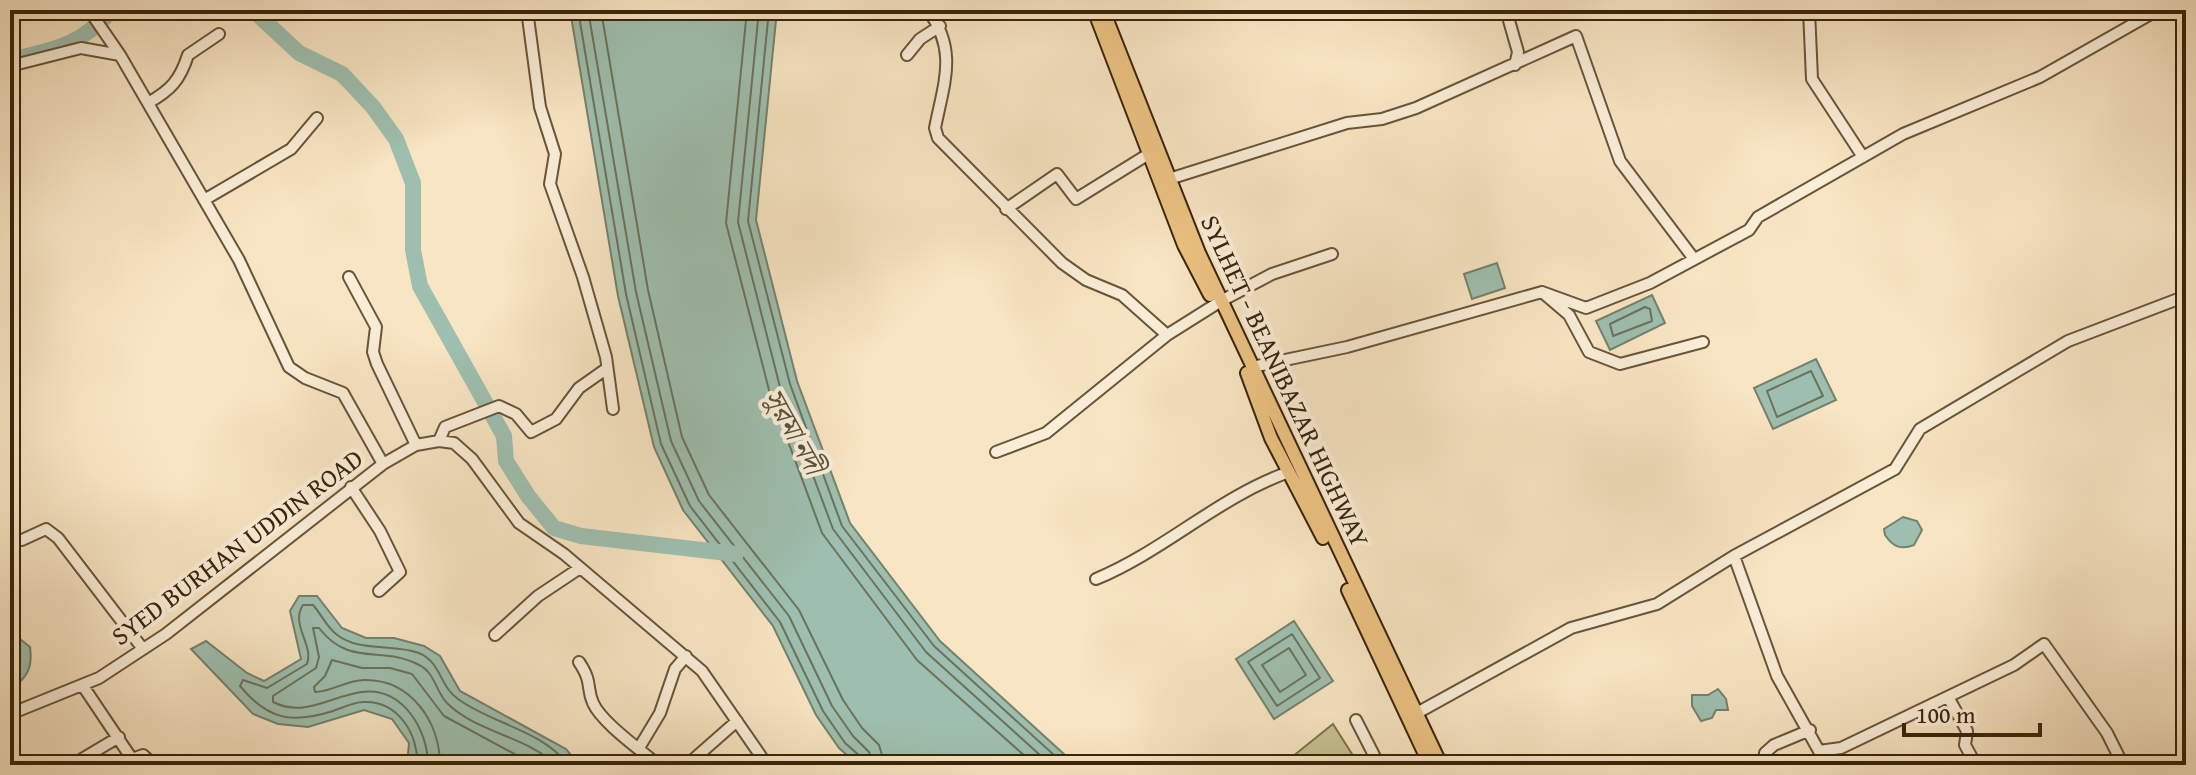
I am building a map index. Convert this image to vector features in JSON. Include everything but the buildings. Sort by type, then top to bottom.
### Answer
[{"type":"main road","name":"SYLHET - BEANIBAZAR HIGHWAY","points":[[1094,10],[1184,245],[1252,367],[1441,765]]},
{"type":"main road","name":"SYLHET - BEANIBAZAR HIGHWAY","points":[[1103,10],[1218,303],[1289,472],[1430,765]]},
{"type":"street","name":"SYED BURHAN UDDIN ROAD","points":[[10,714],[83,686],[143,649],[383,464],[343,393],[305,378],[289,367],[239,260],[118,52],[89,10]]},
{"type":"street","points":[[527,10],[540,107],[555,154],[550,184],[583,277],[613,409]]},
{"type":"street","points":[[928,10],[940,26],[949,54],[936,133],[1006,209],[1062,263],[1086,280],[1122,295],[1167,335]]},
{"type":"street","points":[[1506,10],[1518,52],[1515,65]]},
{"type":"street","points":[[1809,10],[1812,79],[1863,157]]},
{"type":"street","points":[[1252,367],[1347,347],[1542,292],[1586,308],[1650,283],[1749,230],[1758,217],[1903,134],[2040,77],[2158,10]]},
{"type":"street","points":[[907,55],[920,39],[940,26]]},
{"type":"street","points":[[148,103],[170,90],[181,77],[188,55],[219,34]]},
{"type":"street","points":[[1169,179],[1347,123],[1382,119],[1416,108],[1571,37],[1580,38],[1600,112],[1620,161],[1694,259]]},
{"type":"street","points":[[10,66],[81,48],[118,52]]},
{"type":"street","points":[[204,200],[291,149],[317,118]]},
{"type":"street","points":[[1006,209],[1057,174],[1076,199],[1147,155],[1162,161]]},
{"type":"street","points":[[996,452],[1046,433],[1167,335],[1218,303],[1272,274],[1332,254]]},
{"type":"street","points":[[349,277],[376,327],[373,352],[377,364],[416,445]]},
{"type":"street","points":[[1542,292],[1569,315],[1589,352],[1620,364],[1703,342]]},
{"type":"street","points":[[1417,713],[1571,628],[1657,604],[1734,556],[1895,469],[1920,429],[2068,341],[2186,297]]},
{"type":"street","points":[[439,441],[445,427],[490,410],[516,414],[531,432],[556,419],[579,388],[606,369]]},
{"type":"street","points":[[383,464],[416,445],[439,441],[454,443],[472,459],[519,523],[580,568],[702,671],[767,765]]},
{"type":"street","points":[[1096,579],[1131,565],[1262,482],[1289,472]]},
{"type":"street","points":[[351,487],[380,531],[400,572],[379,591]]},
{"type":"street","points":[[22,540],[46,529],[58,538],[143,649]]},
{"type":"street","points":[[1734,556],[1777,676],[1810,730],[1819,751],[1841,748],[2014,665],[2044,644],[2107,733],[2123,765]]},
{"type":"street","points":[[495,635],[538,596],[580,568]]},
{"type":"street","points":[[639,748],[660,713],[675,669],[686,656]]},
{"type":"street","points":[[579,662],[591,680],[592,701],[658,765]]},
{"type":"street","points":[[83,686],[132,759],[143,755],[154,765]]},
{"type":"street","points":[[1948,697],[1967,731],[1965,745],[1976,765]]},
{"type":"street","points":[[1356,720],[1379,765]]},
{"type":"street","points":[[687,765],[737,721]]},
{"type":"street","points":[[1764,765],[1765,753],[1774,745],[1810,730]]},
{"type":"street","points":[[82,759],[119,737]]},
{"type":"street","points":[[191,765],[203,762],[210,765]]},
{"type":"shaded area","points":[[1333,724],[1359,765],[1282,765]]},
{"type":"water","name":"সুরমা নদী","points":[[570,10],[777,10],[756,220],[797,381],[850,523],[940,641],[1076,765],[858,765],[839,748],[816,715],[773,626],[683,510],[654,447],[618,296]]},
{"type":"water","points":[[1497,263],[1505,288],[1472,299],[1464,274]]},
{"type":"water","points":[[1652,295],[1665,323],[1610,350],[1596,321]]},
{"type":"water","points":[[1816,359],[1836,400],[1773,429],[1754,388]]},
{"type":"water","points":[[1903,517],[1917,521],[1922,530],[1914,545],[1898,546],[1885,535],[1884,529]]},
{"type":"water","points":[[299,596],[317,596],[342,628],[366,638],[394,638],[424,646],[440,656],[460,691],[566,749],[579,765],[407,765],[409,743],[392,719],[364,710],[308,727],[278,724],[253,714],[191,649],[206,641],[247,673],[264,681],[301,659],[290,611]]},
{"type":"water","points":[[1294,621],[1333,681],[1274,719],[1236,659]]},
{"type":"water","points":[[10,631],[30,647],[31,661],[28,672],[10,690]]},
{"type":"water","points":[[1718,689],[1726,699],[1728,710],[1716,710],[1712,718],[1701,721],[1692,706],[1692,695],[1708,695]]},
{"type":"waterway","points":[[10,60],[54,49],[78,39],[112,10]]},
{"type":"waterway","points":[[253,10],[299,53],[342,74],[373,107],[396,139],[413,183],[413,250],[420,286],[504,436],[506,461],[528,496],[554,528],[581,536],[736,554]]}]
